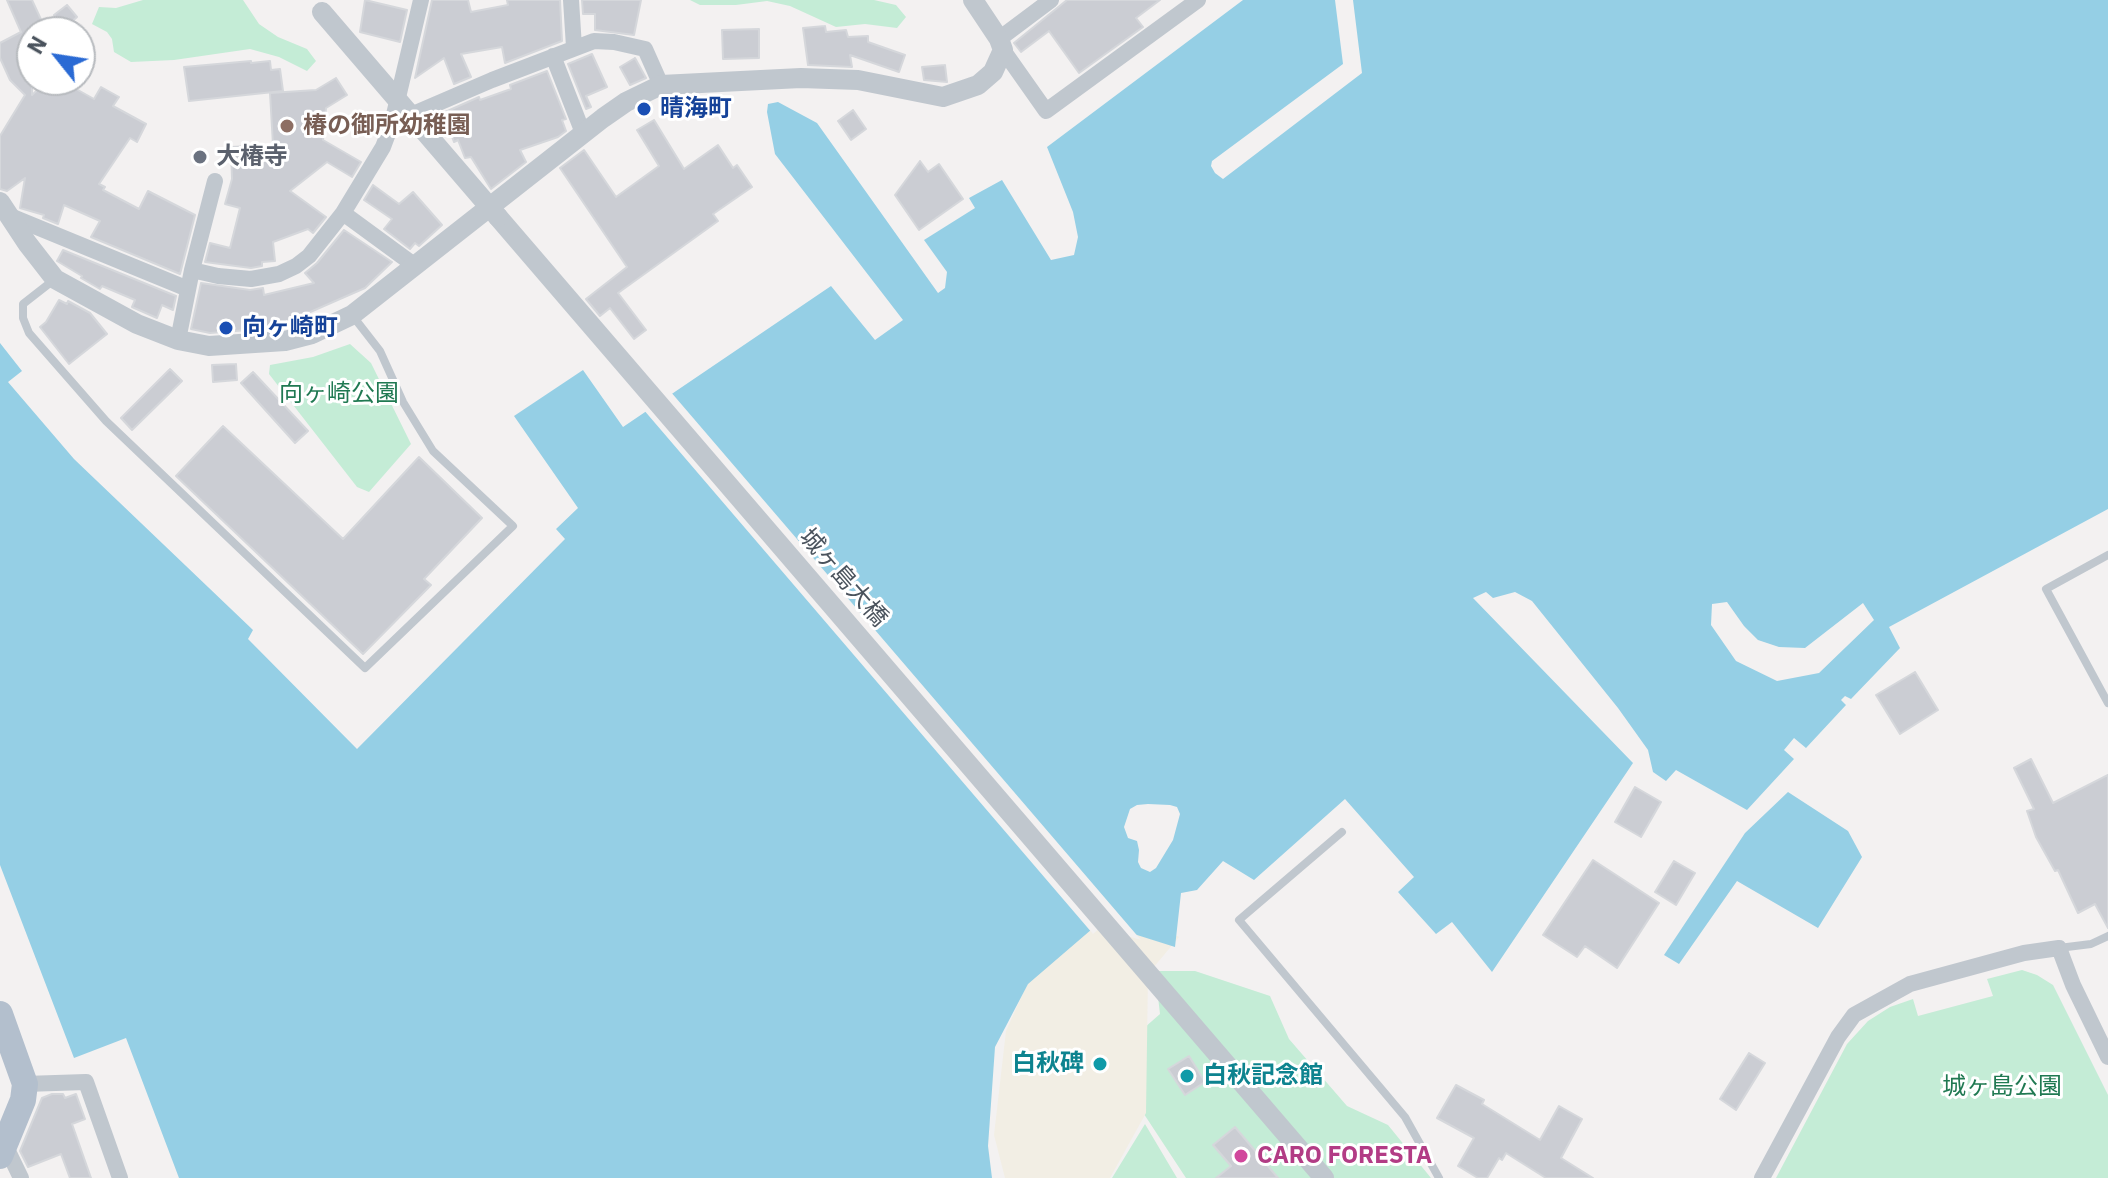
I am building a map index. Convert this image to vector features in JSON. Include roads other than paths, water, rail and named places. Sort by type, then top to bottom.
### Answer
[{"type":"main road","points":[[0,1014],[8,1056],[25,1084],[23,1100],[2,1150]]},
{"type":"street","points":[[192,270],[251,279],[279,274],[309,256],[343,213],[383,147],[392,123],[421,0]]},
{"type":"street","points":[[571,0],[574,47]]},
{"type":"street","points":[[973,0],[1046,111],[1198,0]]},
{"type":"street","points":[[5,209],[34,254],[55,279],[137,324],[178,340],[209,346],[285,341],[312,334],[352,315],[583,133],[626,102],[661,85],[801,78],[858,80],[943,97],[978,85],[993,72],[1001,44],[1051,0]]},
{"type":"street","name":"城ヶ島大橋","points":[[317,6],[1324,1178]]},
{"type":"street","points":[[392,123],[594,41],[645,49],[661,85]]},
{"type":"street","points":[[553,56],[583,133]]},
{"type":"street","points":[[178,340],[215,181]]},
{"type":"street","points":[[5,209],[157,279],[188,289]]},
{"type":"street","points":[[343,213],[414,265]]},
{"type":"street","points":[[1762,1178],[1838,1037],[1854,1015],[1910,984],[2024,953],[2059,948],[2073,985],[2108,1057]]},
{"type":"street","points":[[25,1084],[86,1082],[120,1178]]},
{"type":"street","points":[[2,1150],[21,1178]]},
{"type":"lane","points":[[55,279],[23,304],[23,318],[29,333],[106,421],[365,668],[513,526],[433,451],[403,402],[380,351],[352,315]]},
{"type":"lane","points":[[2108,555],[2046,589],[2108,703]]},
{"type":"lane","points":[[1342,832],[1239,920],[1405,1117],[1439,1178]]},
{"type":"lane","points":[[2059,948],[2091,944],[2108,936]]},
{"type":"water","points":[[1243,0],[1335,0],[1343,64],[1212,161],[1215,173],[1223,179],[1362,73],[1353,0],[2108,0],[2108,509],[1889,627],[1900,648],[1851,699],[1845,696],[1841,700],[1846,705],[1806,748],[1794,738],[1784,750],[1794,759],[1747,810],[1676,770],[1666,781],[1653,772],[1648,750],[1532,601],[1515,592],[1493,598],[1486,592],[1473,598],[1633,763],[1492,972],[1452,922],[1436,934],[1398,892],[1414,877],[1345,799],[1254,880],[1223,861],[1197,890],[1181,893],[1175,947],[1099,923],[1028,984],[995,1047],[988,1146],[992,1178],[179,1178],[126,1038],[74,1058],[0,865],[0,343],[22,371],[8,382],[74,459],[253,630],[248,639],[357,749],[565,539],[556,529],[578,508],[514,416],[583,370],[623,427],[831,286],[875,340],[903,320],[775,154],[768,104],[778,102],[817,123],[938,293],[945,288],[947,272],[924,240],[975,208],[969,198],[1002,180],[1051,260],[1074,255],[1078,237],[1073,212],[1047,147]],"holes":[[[1137,805],[1177,807],[1180,814],[1173,840],[1156,868],[1150,872],[1141,868],[1137,841],[1128,838],[1124,827],[1130,809]]]},
{"type":"water","points":[[1788,792],[1848,831],[1862,857],[1818,928],[1737,881],[1679,964],[1664,955],[1745,833]]},
{"type":"place","name":"晴海町","points":[[644,109]]},
{"type":"place","name":"椿の御所幼稚園","points":[[287,126]]},
{"type":"place","name":"大椿寺","points":[[200,157]]},
{"type":"place","name":"向ヶ崎町","points":[[226,328]]},
{"type":"place","name":"白秋碑","points":[[1100,1064]]},
{"type":"place","name":"白秋記念館","points":[[1187,1076]]},
{"type":"place","name":"CARO FORESTA","points":[[1241,1156]]},
{"type":"park label","name":"向ヶ崎公園","points":[[339,394]]},
{"type":"park label","name":"城ヶ島公園","points":[[2002,1087]]}]
